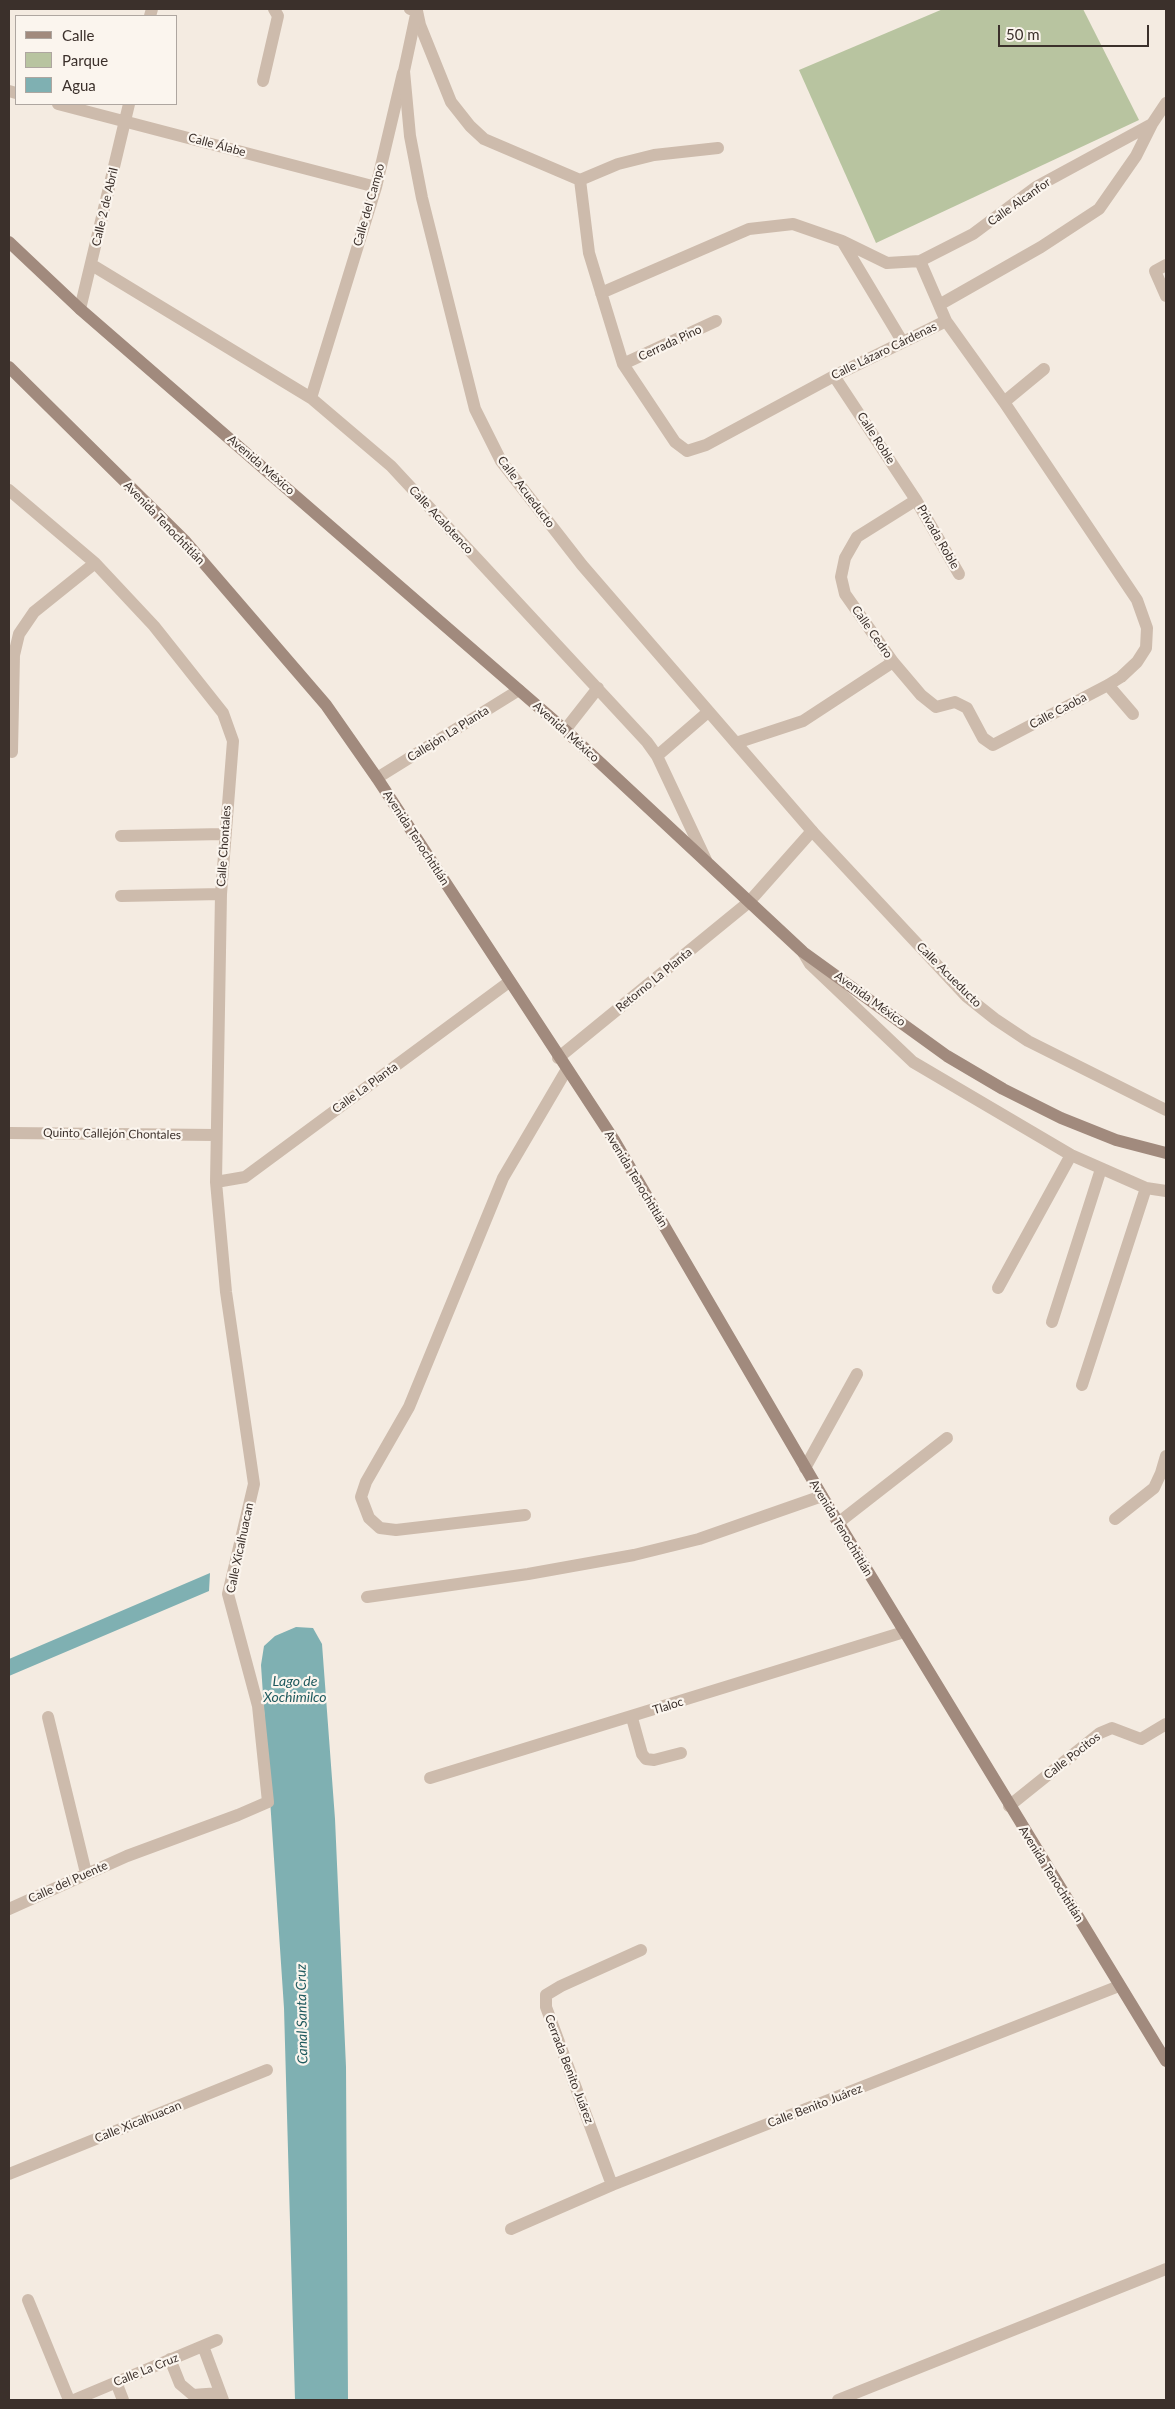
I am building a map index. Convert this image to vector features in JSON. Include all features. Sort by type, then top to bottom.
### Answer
[{"type":"main road","name":"Avenida México","points":[[9,242],[80,309],[565,730],[803,952],[947,1056],[1003,1090],[1061,1118],[1116,1140],[1166,1153]]},
{"type":"main road","name":"Avenida Tenochtitlán","points":[[9,367],[184,540],[326,705],[377,778],[558,1058],[614,1140],[838,1523],[1166,2061]]},
{"type":"street","points":[[264,82],[278,16],[274,9]]},
{"type":"street","points":[[415,9],[451,102],[470,126],[484,139],[580,180],[618,164],[654,155],[718,148]]},
{"type":"street","name":"Calle del Campo","points":[[311,398],[376,187],[404,71],[415,9]]},
{"type":"street","name":"Calle Acueducto","points":[[404,71],[410,136],[422,198],[474,408],[507,468],[582,565],[708,712],[812,831],[966,996],[995,1019],[1028,1041],[1166,1110]]},
{"type":"street","name":"Calle Alcanfor","points":[[920,261],[972,234],[1036,187],[1152,124],[1166,103]]},
{"type":"street","name":"Calle Álabe","points":[[62,105],[376,187]]},
{"type":"street","name":"Calle 2 de Abril","points":[[80,309],[129,105]]},
{"type":"street","points":[[939,305],[1041,246],[1099,209],[1136,156],[1152,124]]},
{"type":"street","name":"Calle Lázaro Cárdenas","points":[[580,180],[589,253],[623,364],[675,442],[687,451],[706,445],[834,376],[946,321],[1004,402],[1137,600],[1147,628],[1146,648],[1137,662],[1121,677]]},
{"type":"street","points":[[601,293],[749,229],[793,224],[842,241],[887,262],[920,261],[946,321]]},
{"type":"street","points":[[842,241],[902,341]]},
{"type":"street","name":"Calle Acalotenco","points":[[92,265],[311,398],[391,466],[647,742],[657,756],[706,860]]},
{"type":"street","points":[[1166,265],[1155,271],[1166,296]]},
{"type":"street","name":"Cerrada Pino","points":[[623,364],[716,321]]},
{"type":"street","points":[[1004,402],[1044,369]]},
{"type":"street","name":"Calle Roble","points":[[834,376],[916,500]]},
{"type":"street","name":"Calle Chontales","points":[[9,490],[95,563],[154,626],[223,713],[233,741],[224,834],[221,894],[216,1135],[216,1182],[226,1292]]},
{"type":"street","name":"Privada Roble","points":[[916,500],[960,574]]},
{"type":"street","name":"Calle Cedro","points":[[916,500],[857,537],[845,558],[841,577],[845,594],[893,662],[921,696],[936,707],[955,702],[966,708],[983,738],[993,745]]},
{"type":"street","points":[[12,752],[14,655],[19,634],[34,612],[95,563]]},
{"type":"street","points":[[736,743],[803,721],[893,662]]},
{"type":"street","name":"Calle Caoba","points":[[993,745],[1121,677]]},
{"type":"street","points":[[1108,685],[1133,714]]},
{"type":"street","points":[[565,730],[598,688]]},
{"type":"street","name":"Callejón La Planta","points":[[377,778],[519,690]]},
{"type":"street","points":[[657,756],[708,712]]},
{"type":"street","points":[[748,902],[812,831]]},
{"type":"street","points":[[121,836],[224,834]]},
{"type":"street","points":[[121,896],[221,894]]},
{"type":"street","name":"Retorno La Planta","points":[[558,1058],[748,902]]},
{"type":"street","points":[[803,952],[810,964],[913,1062],[1071,1155],[1146,1188],[1166,1192]]},
{"type":"street","name":"Calle La Planta","points":[[216,1182],[245,1177],[509,982]]},
{"type":"street","points":[[525,1515],[396,1530],[380,1528],[369,1518],[361,1497],[366,1482],[409,1407],[503,1178],[567,1069]]},
{"type":"street","name":"Quinto Callejón Chontales","points":[[9,1133],[216,1135]]},
{"type":"street","points":[[998,1288],[1071,1155]]},
{"type":"street","points":[[1052,1322],[1101,1169]]},
{"type":"street","points":[[1082,1385],[1146,1188]]},
{"type":"street","name":"Calle Xicalhuacan","points":[[127,1856],[268,1802],[258,1706],[228,1594],[254,1484],[226,1292]]},
{"type":"street","points":[[806,1468],[857,1374]]},
{"type":"street","points":[[838,1523],[947,1438]]},
{"type":"street","points":[[1115,1519],[1154,1488],[1162,1473],[1166,1456]]},
{"type":"street","points":[[367,1596],[528,1574],[634,1555],[699,1539],[822,1496]]},
{"type":"street","name":"Tlaloc","points":[[430,1778],[632,1718],[904,1632]]},
{"type":"street","points":[[48,1717],[86,1873]]},
{"type":"street","points":[[632,1718],[642,1754],[646,1759],[654,1760],[681,1753]]},
{"type":"street","name":"Calle Pocitos","points":[[1009,1806],[1100,1733],[1112,1728],[1141,1739],[1166,1724]]},
{"type":"street","name":"Calle del Puente","points":[[9,1908],[127,1856]]},
{"type":"street","name":"Cerrada Benito Juárez","points":[[612,2185],[546,2007],[546,1995],[560,1986],[641,1950]]},
{"type":"street","name":"Calle Benito Juárez","points":[[511,2229],[612,2185],[1119,1986]]},
{"type":"street","name":"Calle Xicalhuacan","points":[[9,2174],[267,2070]]},
{"type":"street","points":[[838,2400],[1166,2269]]},
{"type":"street","points":[[28,2300],[69,2400]]},
{"type":"street","name":"Calle La Cruz","points":[[74,2400],[217,2340]]},
{"type":"street","points":[[170,2360],[180,2384],[193,2395],[222,2397],[203,2346]]},
{"type":"street","points":[[116,2382],[123,2400]]},
{"type":"green space","points":[[943,9],[1083,9],[1139,120],[876,243],[799,70]]},
{"type":"water","points":[[210,1573],[209,1591],[9,1676],[9,1659]]},
{"type":"water","name":"Lago de Xochimilco","points":[[296,1627],[313,1628],[322,1644],[335,1819],[346,2067],[348,2400],[295,2400],[284,2008],[261,1665],[264,1646],[275,1636]]},
{"type":"water label","name":"Canal Santa Cruz","points":[[302,2014]]}]
